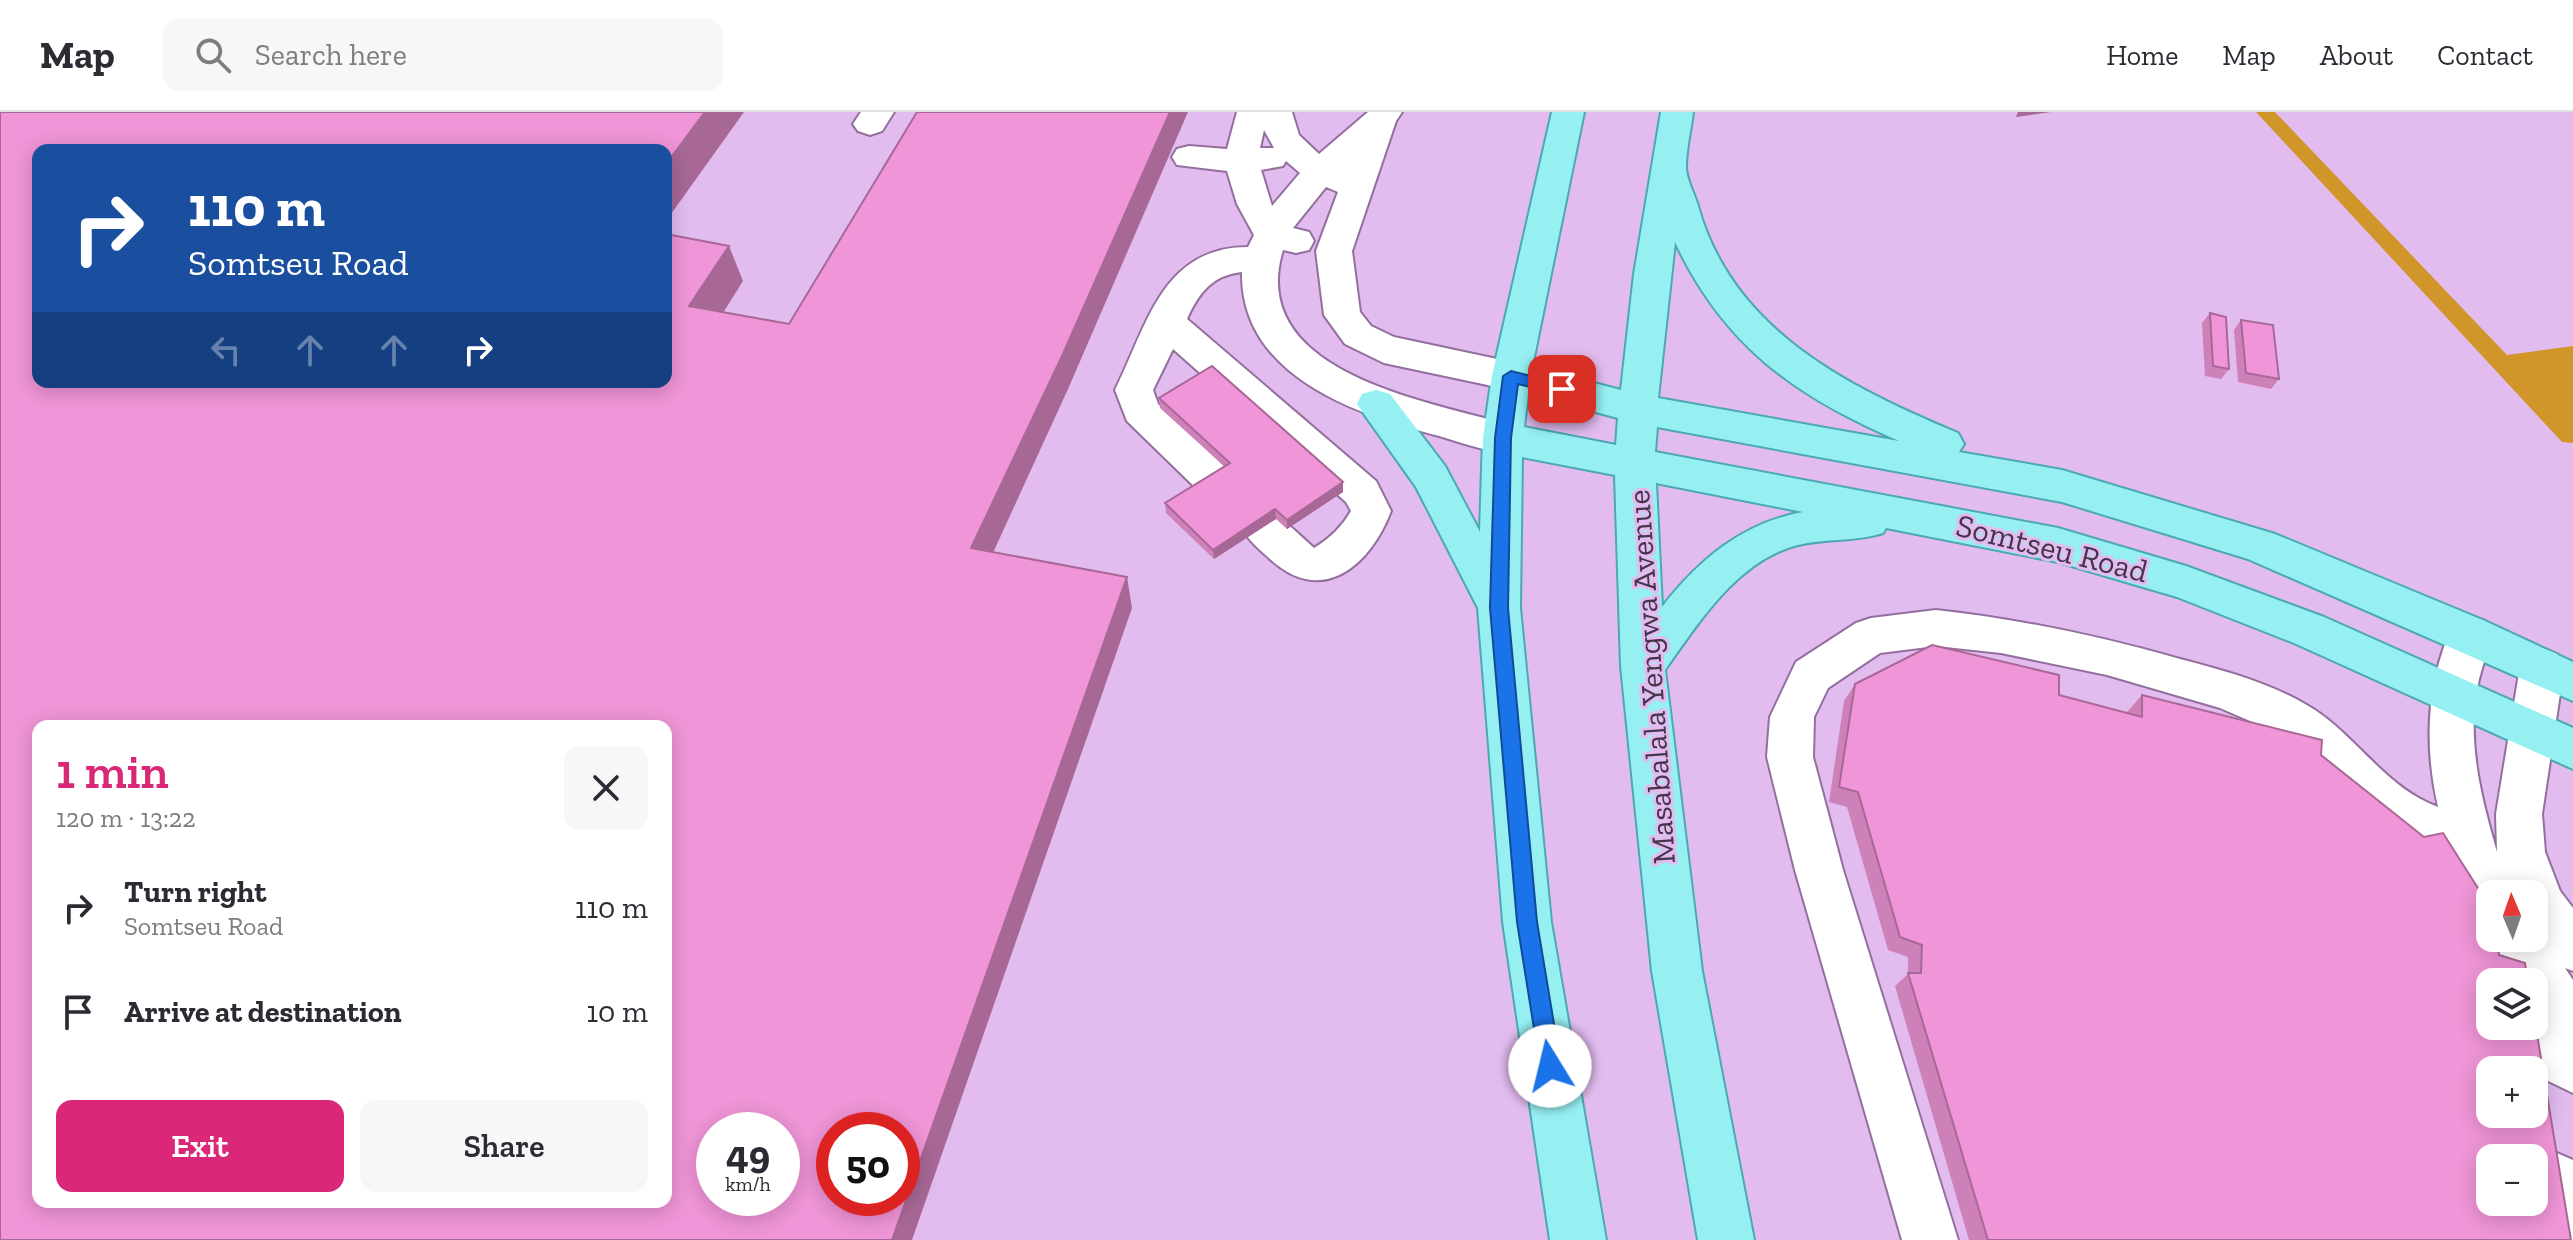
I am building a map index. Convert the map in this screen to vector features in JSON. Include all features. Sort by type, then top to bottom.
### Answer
[{"type":"main road","points":[[1568,112],[1511,376],[1503,438],[1499,608],[1527,922],[1578,1240]]},
{"type":"main road","name":"Masabalala Yengwa Avenue","points":[[1677,112],[1652,274],[1638,409],[1635,464],[1643,666],[1677,971],[1726,1240]]},
{"type":"main road","points":[[1670,168],[1690,237],[1705,268],[1734,311],[1767,348],[1817,384],[1883,419],[2062,486]]},
{"type":"main road","name":"Somtseu Road","points":[[1511,376],[1638,409],[2062,486],[2260,546],[2470,634],[2558,675]]},
{"type":"main road","points":[[1376,404],[1431,477],[1499,608]]},
{"type":"main road","name":"Somtseu Road","points":[[1503,438],[2058,545],[2186,583],[2309,630],[2573,749]]},
{"type":"main road","points":[[1643,666],[1695,596],[1717,572],[1738,554],[1786,533],[1824,524],[1875,523],[2058,545]]},
{"type":"lane","points":[[1253,112],[1246,131],[1245,176],[1266,247]]},
{"type":"lane","points":[[1276,112],[1281,135],[1309,163],[1356,188]]},
{"type":"lane","points":[[1184,171],[1245,176],[1309,163],[1384,116]]},
{"type":"lane","points":[[1384,116],[1334,251],[1342,315],[1358,335],[1384,349],[1511,376]]},
{"type":"lane","points":[[1309,163],[1266,247],[1257,272],[1266,316],[1287,347],[1314,371],[1376,404],[1503,438]]},
{"type":"lane","points":[[1215,482],[1141,411],[1134,390],[1175,300],[1188,281],[1203,268],[1266,247],[1334,251]]},
{"type":"lane","points":[[1167,322],[1362,492],[1371,511],[1367,524],[1335,556],[1315,566],[1302,563],[1262,527]]},
{"type":"lane","points":[[1264,406],[1314,371]]},
{"type":"lane","points":[[1930,1240],[1819,870],[1790,757],[1792,717],[1812,675],[1871,636],[1936,628],[2001,635],[2107,657],[2228,691],[2289,717],[2314,735],[2382,801],[2408,817],[2469,840]]},
{"type":"lane","points":[[2470,634],[2453,696],[2458,788],[2469,840],[2484,880]]},
{"type":"lane","points":[[2558,675],[2531,730],[2519,814],[2521,852],[2542,905],[2573,948]]},
{"type":"lane","points":[[2524,952],[2573,1024]]},
{"type":"lane","points":[[2535,1040],[2573,1067]]},
{"type":"shaded area","points":[[2256,112],[2275,112],[2507,355],[2573,346],[2573,443],[2562,442]]},
{"type":"building","points":[[0,112],[705,112],[672,156],[672,144],[32,144],[32,388],[672,388],[672,235],[729,246],[689,306],[789,324],[917,112],[1170,112],[1062,356],[971,548],[1127,577],[920,1161],[920,1112],[816,1112],[816,1216],[901,1216],[892,1240],[0,1240]]},
{"type":"building","points":[[2210,313],[2226,317],[2229,369],[2213,366]]},
{"type":"building","points":[[2241,320],[2273,325],[2279,379],[2246,373]]},
{"type":"building","points":[[1212,366],[1343,482],[1287,520],[1275,509],[1213,550],[1165,503],[1230,463],[1159,398]]},
{"type":"building","points":[[1932,645],[2059,675],[2059,695],[2142,717],[2142,695],[2322,740],[2321,755],[2424,837],[2443,833],[2476,885],[2476,952],[2499,952],[2499,955],[2525,963],[2526,968],[2476,968],[2476,1040],[2538,1040],[2541,1056],[2476,1056],[2476,1128],[2548,1128],[2548,1101],[2571,1240],[1988,1240],[1908,973],[1921,973],[1922,945],[1900,937],[1858,792],[1839,787],[1855,684]]},
{"type":"route","points":[[1550,1066],[1527,922],[1499,608],[1503,438],[1511,376],[1562,389]]}]
